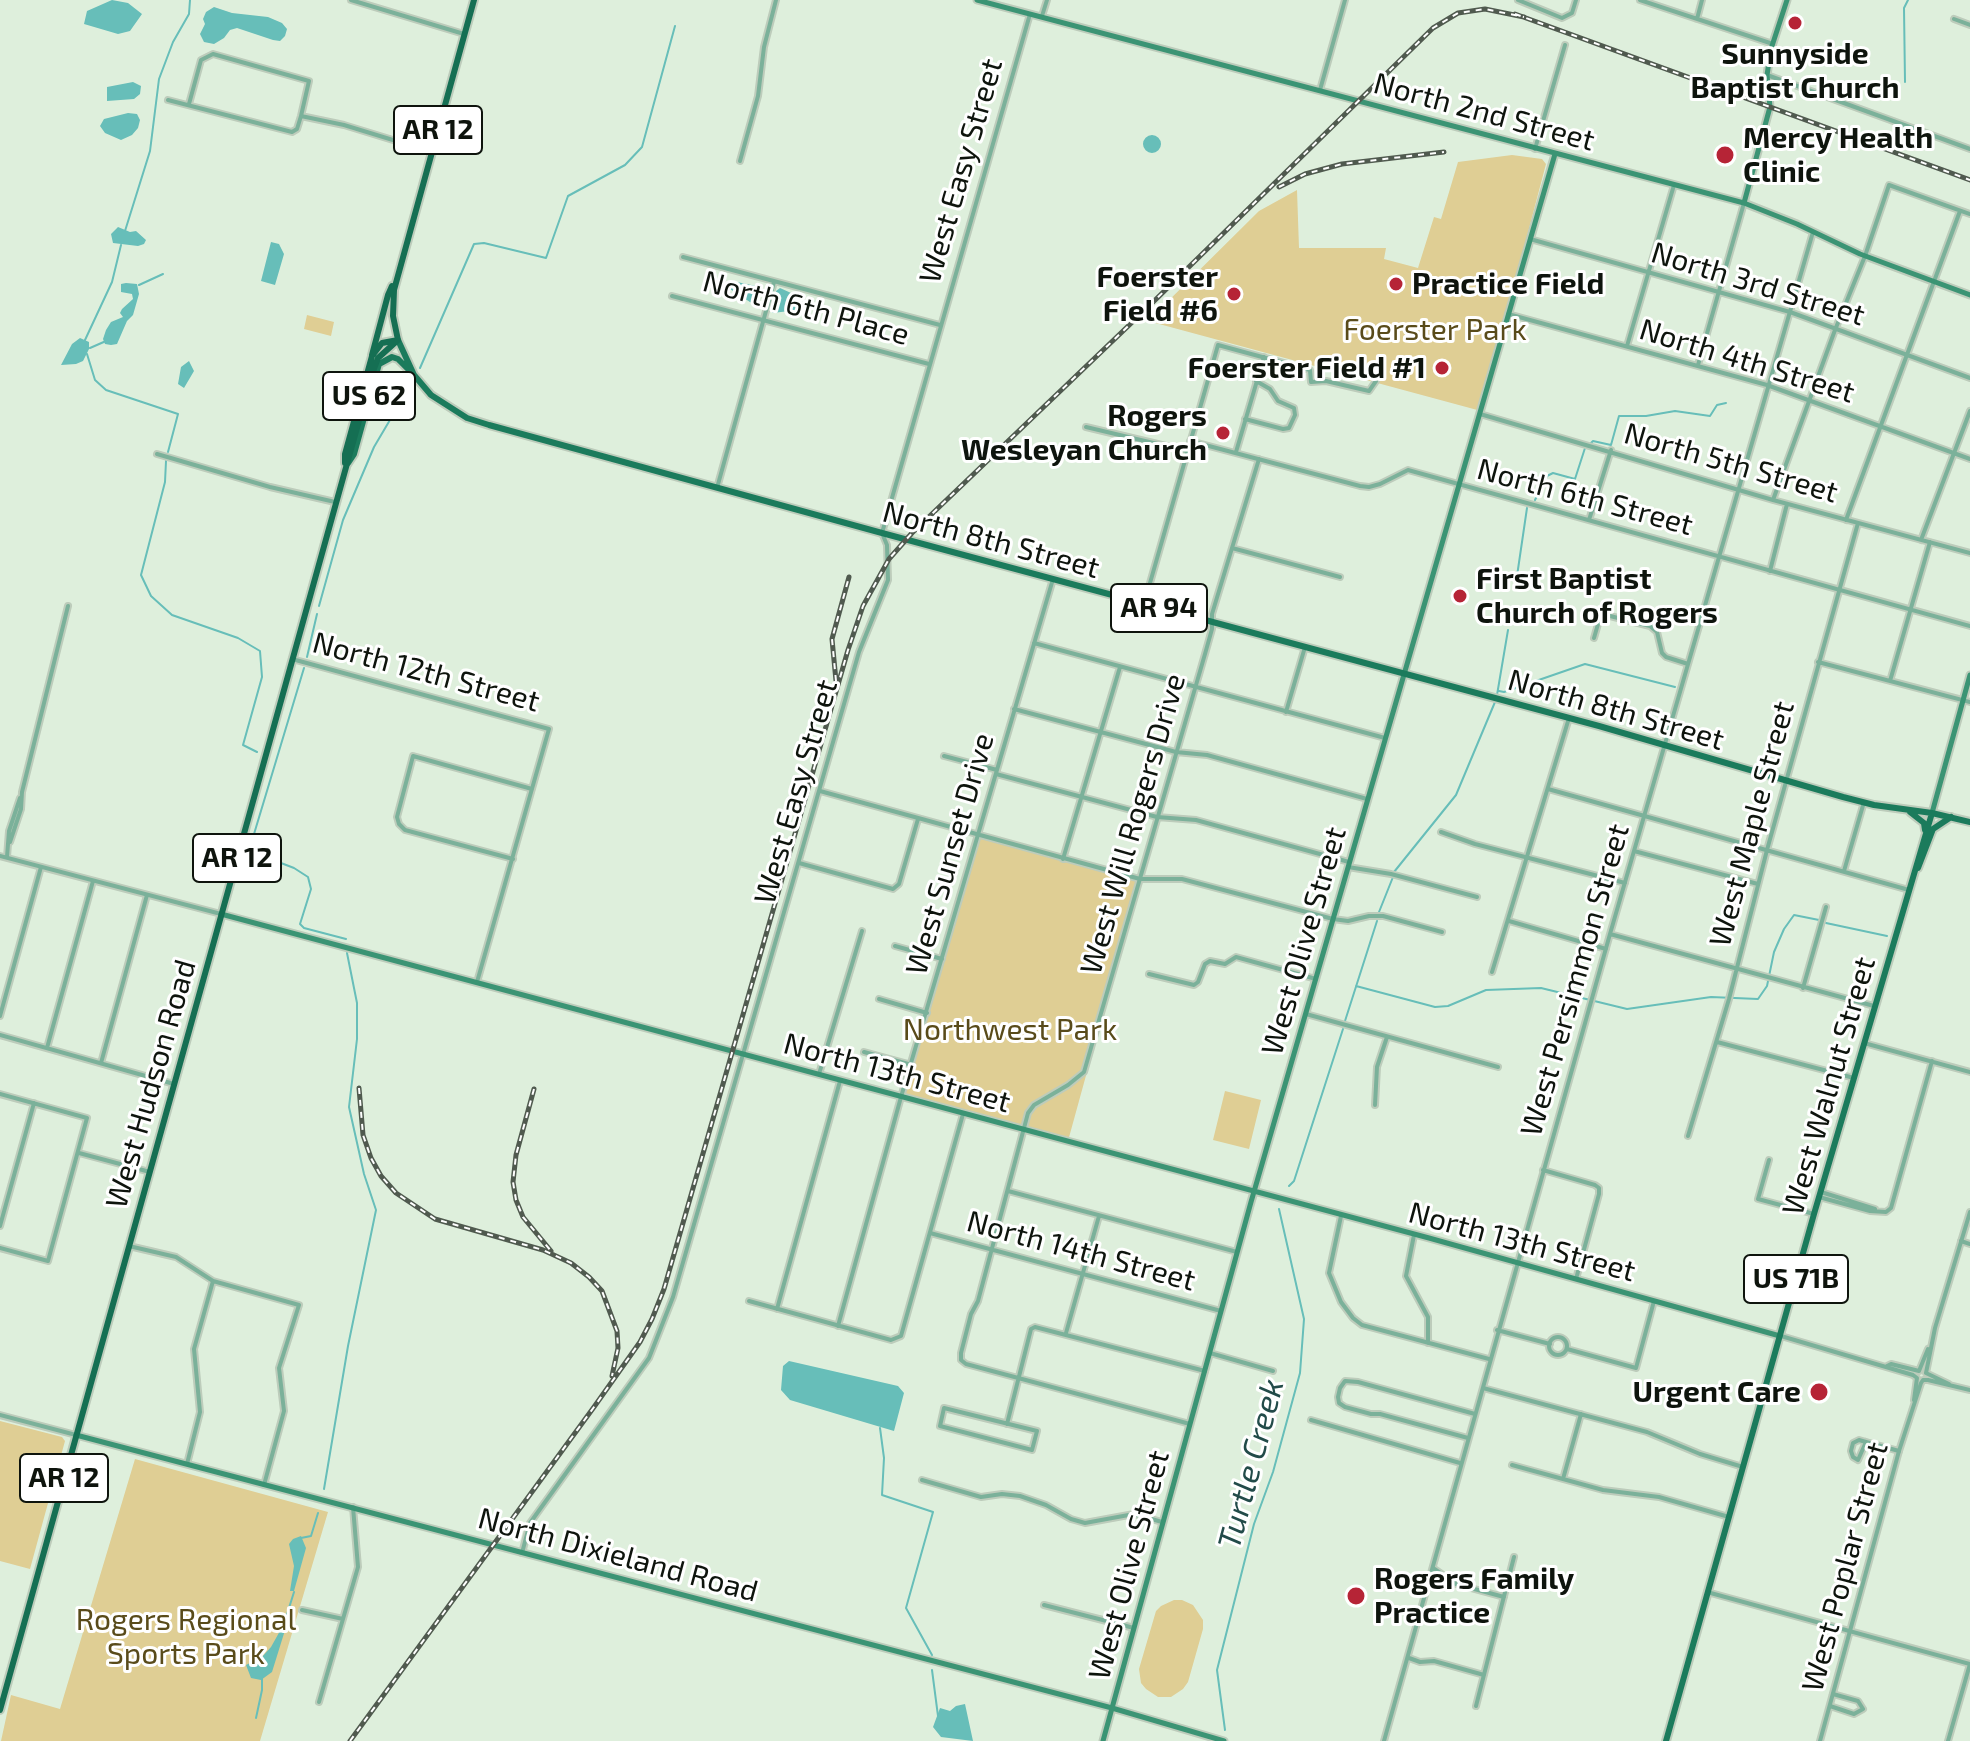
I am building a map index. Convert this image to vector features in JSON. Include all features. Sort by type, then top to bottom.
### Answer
[{"type":"highway","name":"AR 12","points":[[398,340],[393,303],[398,275],[474,0]]},
{"type":"highway","name":"AR 12","points":[[372,356],[388,295],[398,275]]},
{"type":"highway","points":[[372,356],[382,343],[398,340]]},
{"type":"highway","name":"West Hudson Road","points":[[0,1708],[344,470],[375,365],[383,352],[398,340]]},
{"type":"highway","name":"West Hudson Road","points":[[344,470],[345,454],[372,356]]},
{"type":"main road","name":"North 2nd Street","points":[[977,0],[1744,203],[1865,256],[1970,295]]},
{"type":"main road","points":[[1744,203],[1770,107],[1767,75],[1787,0]]},
{"type":"main road","name":"West Olive Street","points":[[1103,1741],[1254,1192],[1555,154]]},
{"type":"main road","name":"North 8th Street","points":[[398,340],[414,375],[431,395],[467,418],[1569,718],[1864,802],[1970,822]]},
{"type":"main road","name":"West Hudson Road","points":[[344,470],[354,454],[379,364],[384,359],[398,359],[414,375]]},
{"type":"main road","name":"West Walnut Street","points":[[1666,1741],[1970,675]]},
{"type":"main road","points":[[1907,810],[1924,823],[1926,832]]},
{"type":"main road","name":"US 71B","points":[[1913,875],[1922,861],[1933,829],[1951,817]]},
{"type":"main road","name":"North 13th Street","points":[[221,914],[1517,1262],[1781,1336]]},
{"type":"main road","name":"North Dixieland Road","points":[[76,1435],[1112,1708],[1224,1741]]},
{"type":"street","points":[[351,0],[464,34]]},
{"type":"street","points":[[388,10],[391,0]]},
{"type":"street","points":[[740,161],[758,96],[764,47],[776,0]]},
{"type":"street","points":[[1042,16],[1047,0]]},
{"type":"street","points":[[1320,91],[1345,0]]},
{"type":"street","points":[[1518,0],[1562,18],[1572,13],[1576,0]]},
{"type":"street","points":[[1640,0],[1773,44]]},
{"type":"street","points":[[1697,19],[1702,0]]},
{"type":"street","name":"West Easy Street","points":[[522,1553],[530,1523],[649,1358],[659,1337],[859,652],[888,580],[887,545],[882,533],[1030,14]]},
{"type":"street","points":[[1954,19],[1970,25]]},
{"type":"street","points":[[1535,149],[1565,45]]},
{"type":"street","points":[[168,100],[292,132],[297,129],[309,81],[213,54],[201,60],[189,104]]},
{"type":"street","points":[[1767,75],[1970,147]]},
{"type":"street","points":[[301,116],[344,125],[432,152]]},
{"type":"street","points":[[1627,346],[1674,185]]},
{"type":"street","points":[[1773,500],[1889,185],[1970,214]]},
{"type":"street","points":[[1698,365],[1744,203]]},
{"type":"street","points":[[1846,520],[1960,211]]},
{"type":"street","name":"West Persimmon Street","points":[[1384,1741],[1497,1330],[1813,232]]},
{"type":"street","name":"North 3rd Street","points":[[1530,239],[1790,312],[1970,378]]},
{"type":"street","points":[[683,257],[940,325]]},
{"type":"street","points":[[717,488],[774,282]]},
{"type":"street","name":"North 6th Place","points":[[672,296],[929,364]]},
{"type":"street","name":"North 4th Street","points":[[1508,314],[1767,385],[1970,459]]},
{"type":"street","points":[[1144,604],[1218,345],[1310,370],[1311,382],[1326,381],[1369,391],[1376,381]]},
{"type":"street","points":[[1236,452],[1264,357]]},
{"type":"street","points":[[1245,419],[1283,429],[1289,428],[1295,415],[1294,408],[1278,401],[1270,389],[1256,381]]},
{"type":"street","points":[[1921,540],[1970,411]]},
{"type":"street","name":"North 5th Street","points":[[1480,414],[1787,504],[1970,553]]},
{"type":"street","points":[[1086,427],[1187,451]]},
{"type":"street","name":"North 6th Street","points":[[1190,441],[1369,487],[1408,470],[1970,626]]},
{"type":"street","points":[[1589,520],[1611,450]]},
{"type":"street","points":[[157,454],[270,487],[335,502]]},
{"type":"street","name":"West Will Rogers Drive","points":[[1023,1130],[1034,1105],[1084,1072],[1196,687],[1213,622],[1212,614],[1259,459]]},
{"type":"street","points":[[1770,571],[1787,504]]},
{"type":"street","name":"West Maple Street","points":[[1688,1136],[1717,1042],[1858,523]]},
{"type":"street","points":[[1890,681],[1930,542]]},
{"type":"street","points":[[1232,548],[1340,577]]},
{"type":"street","name":"West Sunset Drive","points":[[838,1326],[901,1097],[1053,579]]},
{"type":"street","points":[[7,857],[68,606]]},
{"type":"street","points":[[1594,638],[1598,624],[1604,617],[1650,626],[1657,632],[1662,653],[1666,657],[1688,664]]},
{"type":"street","points":[[1034,643],[1385,738]]},
{"type":"street","points":[[1286,712],[1305,647]]},
{"type":"street","name":"North 12th Street","points":[[292,659],[549,729],[532,789]]},
{"type":"street","points":[[1818,662],[1970,702]]},
{"type":"street","points":[[1063,859],[1120,667]]},
{"type":"street","points":[[1014,709],[1176,752],[1207,755],[1367,799]]},
{"type":"street","points":[[1492,972],[1569,718]]},
{"type":"street","points":[[477,982],[513,859],[532,789],[413,756],[397,817],[399,824],[405,830],[513,859]]},
{"type":"street","points":[[944,756],[1157,817],[1196,820],[1349,865],[1477,897]]},
{"type":"street","points":[[1548,789],[1909,890]]},
{"type":"street","points":[[820,791],[1140,879],[1182,879],[1333,919],[1348,921],[1383,916],[1442,932]]},
{"type":"street","points":[[1844,871],[1864,802]]},
{"type":"street","points":[[799,863],[893,889],[899,884],[918,818]]},
{"type":"street","points":[[1441,832],[1475,844],[1625,883]]},
{"type":"street","points":[[1634,851],[1758,884]]},
{"type":"street","name":"North 13th Street","points":[[0,856],[221,914]]},
{"type":"street","points":[[0,1016],[41,867]]},
{"type":"street","points":[[47,1048],[93,881]]},
{"type":"street","points":[[101,1063],[147,895]]},
{"type":"street","points":[[1803,988],[1826,907]]},
{"type":"street","points":[[1509,921],[1606,949]]},
{"type":"street","points":[[819,1075],[862,931]]},
{"type":"street","points":[[1610,934],[1874,1006]]},
{"type":"street","points":[[895,946],[942,959]]},
{"type":"street","points":[[1149,974],[1194,985],[1205,964],[1210,961],[1225,964],[1236,957],[1316,979]]},
{"type":"street","points":[[879,999],[927,1013]]},
{"type":"street","points":[[1306,1014],[1498,1067]]},
{"type":"street","points":[[0,1035],[174,1084]]},
{"type":"street","points":[[1375,1105],[1377,1067],[1387,1037]]},
{"type":"street","points":[[1717,1042],[1854,1078]]},
{"type":"street","points":[[1864,1043],[1970,1072]]},
{"type":"street","points":[[864,1052],[912,1065]]},
{"type":"street","points":[[1820,1194],[1886,1212],[1891,1208],[1932,1061]]},
{"type":"street","points":[[777,1309],[840,1081]]},
{"type":"street","points":[[0,1094],[87,1118],[48,1261],[0,1248]]},
{"type":"street","points":[[0,1226],[34,1103]]},
{"type":"street","points":[[749,1301],[891,1340],[901,1336],[963,1113]]},
{"type":"street","points":[[1023,1130],[961,1360],[966,1364],[1190,1424]]},
{"type":"street","points":[[78,1153],[150,1172]]},
{"type":"street","points":[[1769,1160],[1758,1199],[1814,1214]]},
{"type":"street","points":[[1543,1170],[1595,1185],[1599,1194],[1576,1279]]},
{"type":"street","points":[[1008,1191],[1237,1252]]},
{"type":"street","points":[[1920,1379],[1926,1373],[1930,1347],[1970,1212]]},
{"type":"street","points":[[1066,1334],[1099,1216]]},
{"type":"street","points":[[1341,1216],[1329,1273],[1341,1302],[1353,1318],[1362,1325],[1489,1359]]},
{"type":"street","name":"North 14th Street","points":[[930,1233],[1221,1311]]},
{"type":"street","points":[[1414,1235],[1406,1276],[1428,1317],[1428,1343]]},
{"type":"street","points":[[1961,1241],[1970,1244]]},
{"type":"street","points":[[129,1246],[176,1257],[213,1281],[299,1305],[279,1368],[284,1411],[264,1485]]},
{"type":"street","points":[[186,1466],[200,1412],[194,1349],[213,1281]]},
{"type":"street","points":[[1567,1349],[1556,1355],[1551,1351],[1550,1344],[1554,1339],[1562,1339],[1567,1349],[1636,1368],[1654,1301]]},
{"type":"street","points":[[1007,1424],[1031,1329],[1035,1327],[1205,1371]]},
{"type":"street","points":[[1497,1330],[1550,1344]]},
{"type":"street","points":[[1781,1336],[1887,1366],[1920,1379],[1970,1390]]},
{"type":"street","points":[[1920,1379],[1919,1371],[1930,1347]]},
{"type":"street","points":[[1209,1353],[1273,1371]]},
{"type":"street","points":[[1887,1366],[1891,1364],[1926,1373],[1949,1384]]},
{"type":"street","name":"West Poplar Street","points":[[1820,1741],[1920,1379]]},
{"type":"street","points":[[1468,1438],[1345,1407],[1339,1403],[1340,1388],[1345,1381],[1358,1382],[1475,1414]]},
{"type":"street","points":[[1483,1388],[1647,1432],[1700,1454],[1743,1467]]},
{"type":"street","points":[[944,1408],[1007,1424],[1037,1431],[1032,1450],[940,1426],[944,1408]]},
{"type":"street","points":[[1563,1479],[1581,1414]]},
{"type":"street","name":"North Dixieland Road","points":[[0,1415],[76,1435]]},
{"type":"street","points":[[1311,1420],[1460,1463]]},
{"type":"street","points":[[1866,1442],[1858,1460],[1853,1457],[1853,1443],[1859,1440],[1899,1451]]},
{"type":"street","points":[[1512,1465],[1603,1490],[1659,1497],[1729,1517]]},
{"type":"street","points":[[922,1480],[981,1497],[1002,1494],[1020,1496],[1085,1523],[1134,1514],[1162,1522]]},
{"type":"street","points":[[319,1702],[358,1567],[353,1507]]},
{"type":"street","points":[[1476,1706],[1514,1557]]},
{"type":"street","points":[[1433,1568],[1456,1584],[1504,1597]]},
{"type":"street","points":[[1707,1592],[1970,1664],[1948,1741]]},
{"type":"street","points":[[1044,1605],[1134,1628]]},
{"type":"street","points":[[302,1610],[343,1619]]},
{"type":"street","points":[[1408,1658],[1420,1662],[1434,1661],[1484,1675]]},
{"type":"street","points":[[1830,1706],[1854,1714],[1863,1709],[1858,1701],[1833,1694]]},
{"type":"street","points":[[1188,1741],[1190,1732]]},
{"type":"green space","name":"Foerster Park","points":[[1512,155],[1542,159],[1546,164],[1481,411],[1148,321],[1259,211],[1297,190],[1299,248],[1386,248],[1384,259],[1418,268],[1434,217],[1441,219],[1458,162]]},
{"type":"green space","points":[[307,315],[334,322],[331,336],[304,329]]},
{"type":"green space","name":"Northwest Park","points":[[978,836],[1140,879],[1068,1141],[901,1097]]},
{"type":"green space","points":[[1225,1091],[1261,1100],[1249,1149],[1213,1140]]},
{"type":"green space","points":[[0,1421],[62,1437],[65,1441],[30,1569],[0,1561]]},
{"type":"green space","name":"Rogers Regional Sports Park","points":[[135,1459],[328,1512],[260,1741],[1,1741],[11,1695],[60,1709]]},
{"type":"green space","points":[[1174,1600],[1193,1605],[1203,1620],[1203,1629],[1188,1682],[1171,1697],[1158,1697],[1141,1683],[1139,1669],[1156,1611]]},
{"type":"water","points":[[112,0],[128,3],[142,14],[130,31],[118,34],[84,24],[87,11]]},
{"type":"water","points":[[214,7],[232,13],[268,17],[282,23],[287,29],[285,36],[280,41],[273,40],[237,28],[214,44],[204,42],[200,34],[205,24],[203,19],[206,12]]},
{"type":"water","points":[[133,82],[141,86],[140,94],[134,99],[107,101],[107,87]]},
{"type":"water","points":[[137,114],[140,120],[132,135],[121,140],[105,133],[100,126],[104,119]]},
{"type":"water","points":[[1152,135],[1161,144],[1152,153],[1143,144]]},
{"type":"water","points":[[118,227],[136,231],[146,240],[144,244],[113,243],[111,234]]},
{"type":"water","points":[[271,242],[279,244],[284,254],[275,285],[261,281]]},
{"type":"water","points":[[737,282],[759,288],[753,304],[730,289]]},
{"type":"water","points":[[121,284],[137,284],[139,294],[133,315],[117,344],[105,344],[106,330],[111,322],[123,317],[120,313],[122,309],[133,299],[132,294],[121,292]]},
{"type":"water","points":[[780,288],[800,297],[802,305],[799,310],[772,313],[776,291]]},
{"type":"water","points":[[80,338],[89,342],[83,361],[61,365],[72,344]]},
{"type":"water","points":[[189,361],[194,371],[184,388],[178,384],[181,367]]},
{"type":"water","points":[[789,1361],[898,1386],[904,1393],[894,1431],[790,1400],[781,1390],[783,1366]]},
{"type":"water","points":[[301,1536],[306,1548],[294,1591],[290,1591],[294,1566],[289,1544]]},
{"type":"water","points":[[285,1622],[272,1672],[261,1680],[251,1678],[246,1665],[262,1657]]},
{"type":"water","points":[[965,1704],[973,1741],[941,1737],[933,1727],[940,1708],[950,1711]]},
{"type":"waterway","points":[[125,231],[150,151],[159,79],[173,42],[189,14],[190,0]]},
{"type":"waterway","points":[[1905,82],[1904,8],[1908,0]]},
{"type":"waterway","points":[[420,368],[474,244],[484,243],[546,258],[568,196],[625,165],[642,147],[675,26]]},
{"type":"waterway","points":[[85,340],[112,282],[121,245]]},
{"type":"waterway","points":[[139,285],[163,274]]},
{"type":"waterway","points":[[90,348],[106,341]]},
{"type":"waterway","points":[[87,354],[95,380],[106,390],[178,414],[168,452]]},
{"type":"waterway","points":[[319,606],[343,520],[374,447],[410,386]]},
{"type":"waterway","name":"Turtle Creek","points":[[1590,444],[1593,441],[1611,445],[1619,416],[1646,416],[1675,411],[1710,416],[1717,405],[1726,403]]},
{"type":"waterway","name":"Turtle Creek","points":[[1535,500],[1547,476],[1553,473],[1575,479],[1585,448]]},
{"type":"waterway","points":[[166,461],[165,482],[141,575],[151,596],[172,615],[238,638],[260,651],[262,677],[243,745],[257,752]]},
{"type":"waterway","name":"Turtle Creek","points":[[1517,576],[1527,508]]},
{"type":"waterway","points":[[307,657],[317,614]]},
{"type":"waterway","name":"Turtle Creek","points":[[1497,695],[1508,630]]},
{"type":"waterway","points":[[1499,691],[1504,692],[1585,664],[1675,687]]},
{"type":"waterway","points":[[304,668],[251,844],[255,853],[294,868],[308,877],[311,889],[300,924],[304,928],[346,939]]},
{"type":"waterway","name":"Turtle Creek","points":[[1394,872],[1456,795],[1495,702]]},
{"type":"waterway","name":"Turtle Creek","points":[[1379,912],[1393,877]]},
{"type":"waterway","points":[[1356,986],[1435,1007],[1448,1006],[1486,990],[1541,988],[1627,1009],[1711,997],[1758,999],[1767,986],[1774,952],[1794,915],[1819,920]]},
{"type":"waterway","name":"Turtle Creek","points":[[1345,1021],[1377,921]]},
{"type":"waterway","points":[[1826,923],[1887,936]]},
{"type":"waterway","points":[[324,1489],[348,1346],[376,1210],[364,1174],[349,1107],[357,1039],[357,1003],[347,953]]},
{"type":"waterway","name":"Turtle Creek","points":[[1289,1186],[1294,1181],[1343,1029]]},
{"type":"waterway","name":"Turtle Creek","points":[[1225,1730],[1217,1670],[1254,1524],[1273,1472],[1300,1373],[1304,1319],[1279,1209]]},
{"type":"waterway","points":[[880,1428],[884,1458],[882,1495],[933,1512],[906,1608],[932,1655]]},
{"type":"waterway","points":[[301,1538],[311,1536],[318,1513]]},
{"type":"waterway","points":[[284,1624],[294,1592]]},
{"type":"waterway","points":[[932,1670],[938,1716]]},
{"type":"waterway","points":[[256,1718],[262,1678]]},
{"type":"railway","points":[[350,1741],[594,1407],[640,1342],[652,1319],[664,1289],[848,650],[863,606],[889,559],[912,533],[1433,28],[1458,13],[1485,9],[1524,17]]},
{"type":"railway","points":[[1515,14],[1970,180]]},
{"type":"railway","points":[[1279,187],[1305,174],[1342,164],[1444,152]]},
{"type":"railway","points":[[836,681],[832,639],[849,577]]},
{"type":"railway","points":[[359,1088],[363,1135],[371,1158],[396,1193],[435,1219],[543,1250],[571,1263],[602,1291],[617,1331],[618,1348],[612,1376]]},
{"type":"railway","points":[[534,1089],[516,1155],[513,1182],[523,1217],[551,1251]]},
{"type":"place","name":"Sunnyside Baptist Church","points":[[1795,23]]},
{"type":"place","name":"Mercy Health Clinic","points":[[1725,155]]},
{"type":"place","name":"Practice Field","points":[[1396,284]]},
{"type":"place","name":"Foerster Field #6","points":[[1234,294]]},
{"type":"place","name":"Foerster Field #1","points":[[1442,368]]},
{"type":"place","name":"Rogers Wesleyan Church","points":[[1223,433]]},
{"type":"place","name":"First Baptist Church of Rogers","points":[[1460,596]]},
{"type":"place","name":"Urgent Care","points":[[1819,1392]]},
{"type":"place","name":"Rogers Family Practice","points":[[1356,1596]]}]
